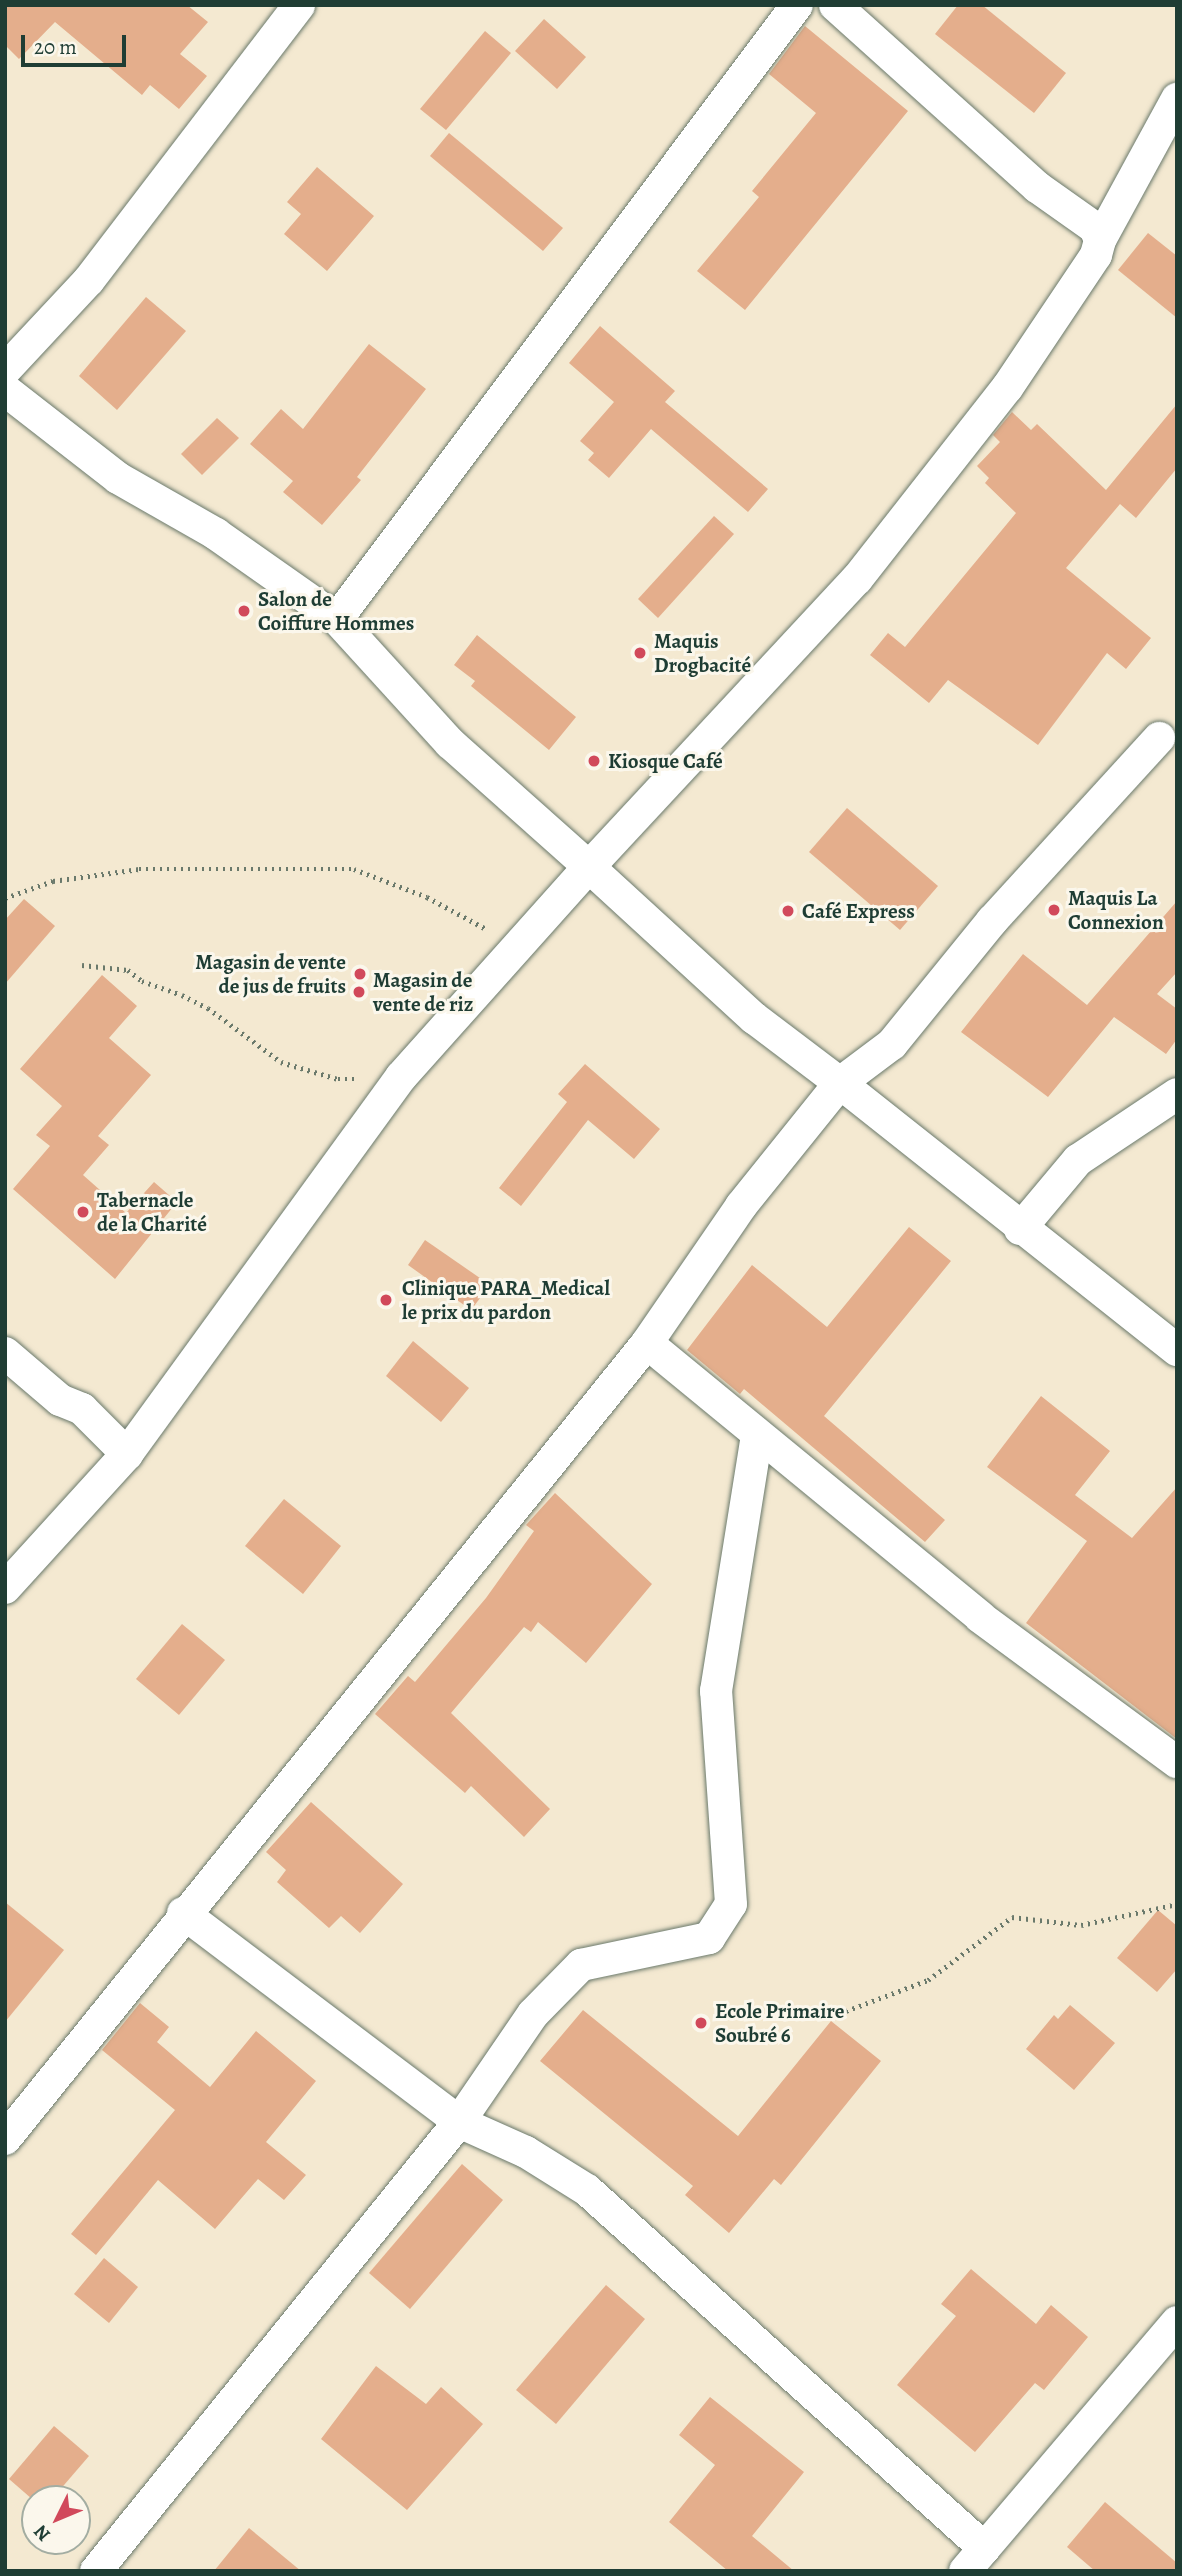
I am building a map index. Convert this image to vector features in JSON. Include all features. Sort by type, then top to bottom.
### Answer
[{"type":"street","points":[[5,370],[89,280],[299,5]]},
{"type":"street","points":[[337,619],[797,5]]},
{"type":"street","points":[[835,5],[1037,187],[1095,228],[1100,240]]},
{"type":"street","points":[[5,1587],[127,1454],[401,1077],[517,945],[857,579],[1007,388],[1096,255],[1100,240],[1177,99]]},
{"type":"street","points":[[5,390],[118,478],[216,534],[337,619],[450,743],[754,1018],[1177,1350]]},
{"type":"street","points":[[5,2139],[183,1913],[647,1343],[741,1206],[840,1083],[892,1044],[992,921],[1159,738]]},
{"type":"street","points":[[1020,1229],[1079,1160],[1177,1094]]},
{"type":"street","points":[[647,1343],[980,1617],[1177,1762]]},
{"type":"street","points":[[5,1353],[60,1401],[82,1409],[127,1454]]},
{"type":"street","points":[[96,2571],[459,2122],[533,2014],[581,1965],[709,1938],[731,1904],[716,1691],[757,1435]]},
{"type":"street","points":[[183,1913],[459,2122],[526,2152],[587,2190],[975,2560],[1177,2322]]},
{"type":"path","points":[[5,898],[53,881],[139,869],[355,869],[427,897],[517,945]]},
{"type":"path","points":[[82,965],[128,970],[142,981],[182,995],[208,1008],[260,1051],[303,1070],[338,1079],[401,1077]]},
{"type":"path","points":[[846,2011],[928,1980],[1012,1916],[1082,1925],[1177,1904]]},
{"type":"building","points":[[5,5],[187,5],[208,22],[180,54],[207,76],[179,109],[150,85],[142,95],[55,22],[19,59],[5,45]]},
{"type":"building","points":[[958,5],[982,5],[1066,73],[1034,113],[935,34]]},
{"type":"building","points":[[544,19],[586,57],[557,89],[515,51]]},
{"type":"building","points":[[805,26],[908,111],[745,310],[697,271],[759,197],[752,191],[816,113],[769,74]]},
{"type":"building","points":[[485,31],[511,53],[446,130],[420,109]]},
{"type":"building","points":[[449,133],[563,228],[543,251],[430,156]]},
{"type":"building","points":[[317,167],[374,216],[327,271],[284,234],[301,214],[287,202]]},
{"type":"building","points":[[1148,233],[1177,256],[1177,318],[1118,270]]},
{"type":"building","points":[[146,297],[186,331],[117,410],[79,376]]},
{"type":"building","points":[[600,326],[675,391],[665,402],[768,489],[748,512],[651,429],[609,478],[588,460],[594,453],[580,441],[614,402],[569,363]]},
{"type":"building","points":[[369,344],[426,389],[357,477],[361,480],[322,525],[283,492],[293,481],[250,444],[281,409],[303,429]]},
{"type":"building","points":[[1177,404],[1177,468],[1136,518],[1120,504],[1066,568],[1151,638],[1126,669],[1107,653],[1038,745],[948,680],[929,703],[870,655],[888,633],[905,647],[1016,513],[985,483],[989,478],[977,466],[1000,442],[993,435],[1012,412],[1031,430],[1037,424],[1106,490]]},
{"type":"building","points":[[217,418],[239,438],[202,475],[181,454]]},
{"type":"building","points":[[714,516],[734,534],[658,618],[638,599]]},
{"type":"building","points":[[477,635],[576,717],[549,750],[471,686],[475,681],[454,665]]},
{"type":"building","points":[[847,808],[938,886],[900,930],[809,852]]},
{"type":"building","points":[[24,899],[55,926],[5,984],[5,920]]},
{"type":"building","points":[[1177,901],[1177,972],[1157,994],[1177,1009],[1177,1039],[1166,1054],[1114,1017],[1048,1097],[961,1032],[1023,954],[1087,1005]]},
{"type":"building","points":[[102,975],[137,1006],[109,1038],[151,1075],[98,1136],[109,1145],[83,1175],[126,1213],[154,1182],[177,1202],[115,1279],[13,1189],[50,1146],[36,1135],[62,1106],[20,1069]]},
{"type":"building","points":[[585,1064],[660,1129],[634,1159],[588,1120],[521,1206],[499,1188],[567,1102],[558,1094]]},
{"type":"building","points":[[909,1227],[951,1261],[824,1416],[945,1520],[925,1542],[744,1389],[740,1394],[687,1350],[752,1265],[827,1327]]},
{"type":"building","points":[[425,1240],[490,1285],[471,1310],[408,1265]]},
{"type":"building","points":[[413,1341],[469,1388],[441,1422],[386,1376]]},
{"type":"building","points":[[1041,1396],[1110,1451],[1075,1495],[1132,1538],[1177,1487],[1177,1739],[1026,1623],[1087,1541],[987,1467]]},
{"type":"building","points":[[555,1493],[652,1584],[586,1663],[538,1622],[531,1632],[524,1627],[451,1713],[550,1809],[524,1837],[471,1786],[465,1793],[375,1714],[408,1676],[415,1682],[486,1598],[534,1531],[526,1525]]},
{"type":"building","points":[[284,1499],[341,1546],[303,1594],[245,1546]]},
{"type":"building","points":[[182,1624],[225,1660],[179,1715],[136,1679]]},
{"type":"building","points":[[311,1802],[403,1884],[360,1933],[341,1916],[329,1928],[277,1882],[286,1870],[266,1852]]},
{"type":"building","points":[[5,1902],[64,1950],[5,2022]]},
{"type":"building","points":[[1158,1910],[1177,1926],[1177,1969],[1157,1992],[1117,1958]]},
{"type":"building","points":[[140,2003],[169,2027],[157,2042],[210,2087],[256,2031],[316,2081],[266,2142],[306,2175],[284,2200],[258,2179],[215,2229],[158,2180],[96,2255],[71,2234],[175,2110],[102,2050]]},
{"type":"building","points":[[1070,2005],[1115,2043],[1074,2090],[1026,2049],[1054,2015],[1058,2019]]},
{"type":"building","points":[[583,2010],[738,2136],[831,2021],[881,2061],[781,2185],[774,2179],[729,2233],[685,2195],[693,2186],[540,2061]]},
{"type":"building","points":[[462,2164],[503,2200],[410,2309],[369,2273]]},
{"type":"building","points":[[104,2258],[138,2287],[109,2323],[74,2294]]},
{"type":"building","points":[[971,2269],[1036,2324],[1051,2305],[1088,2337],[1044,2390],[1035,2383],[975,2452],[897,2385],[956,2316],[941,2304]]},
{"type":"building","points":[[606,2285],[645,2319],[556,2424],[516,2390]]},
{"type":"building","points":[[376,2366],[426,2404],[441,2387],[483,2424],[407,2510],[321,2439]]},
{"type":"building","points":[[710,2397],[804,2472],[752,2536],[794,2571],[728,2571],[669,2522],[715,2465],[679,2435]]},
{"type":"building","points":[[54,2426],[89,2456],[64,2485],[21,2485],[21,2489],[9,2479]]},
{"type":"building","points":[[1105,2502],[1177,2563],[1177,2571],[1095,2571],[1067,2547]]},
{"type":"building","points":[[249,2528],[301,2571],[214,2571]]},
{"type":"place","name":"Salon de Coiffure Hommes","points":[[244,611]]},
{"type":"place","name":"Maquis Drogbacité","points":[[640,653]]},
{"type":"place","name":"Kiosque Café","points":[[594,761]]},
{"type":"place","name":"Maquis La Connexion","points":[[1054,910]]},
{"type":"place","name":"Café Express","points":[[788,911]]},
{"type":"place","name":"Magasin de vente de jus de fruits","points":[[360,974]]},
{"type":"place","name":"Magasin de vente de riz","points":[[359,992]]},
{"type":"place","name":"Tabernacle de la Charité","points":[[83,1212]]},
{"type":"place","name":"Clinique PARA_Medical le prix du pardon","points":[[386,1300]]},
{"type":"place","name":"Ecole Primaire Soubré 6","points":[[701,2023]]}]
